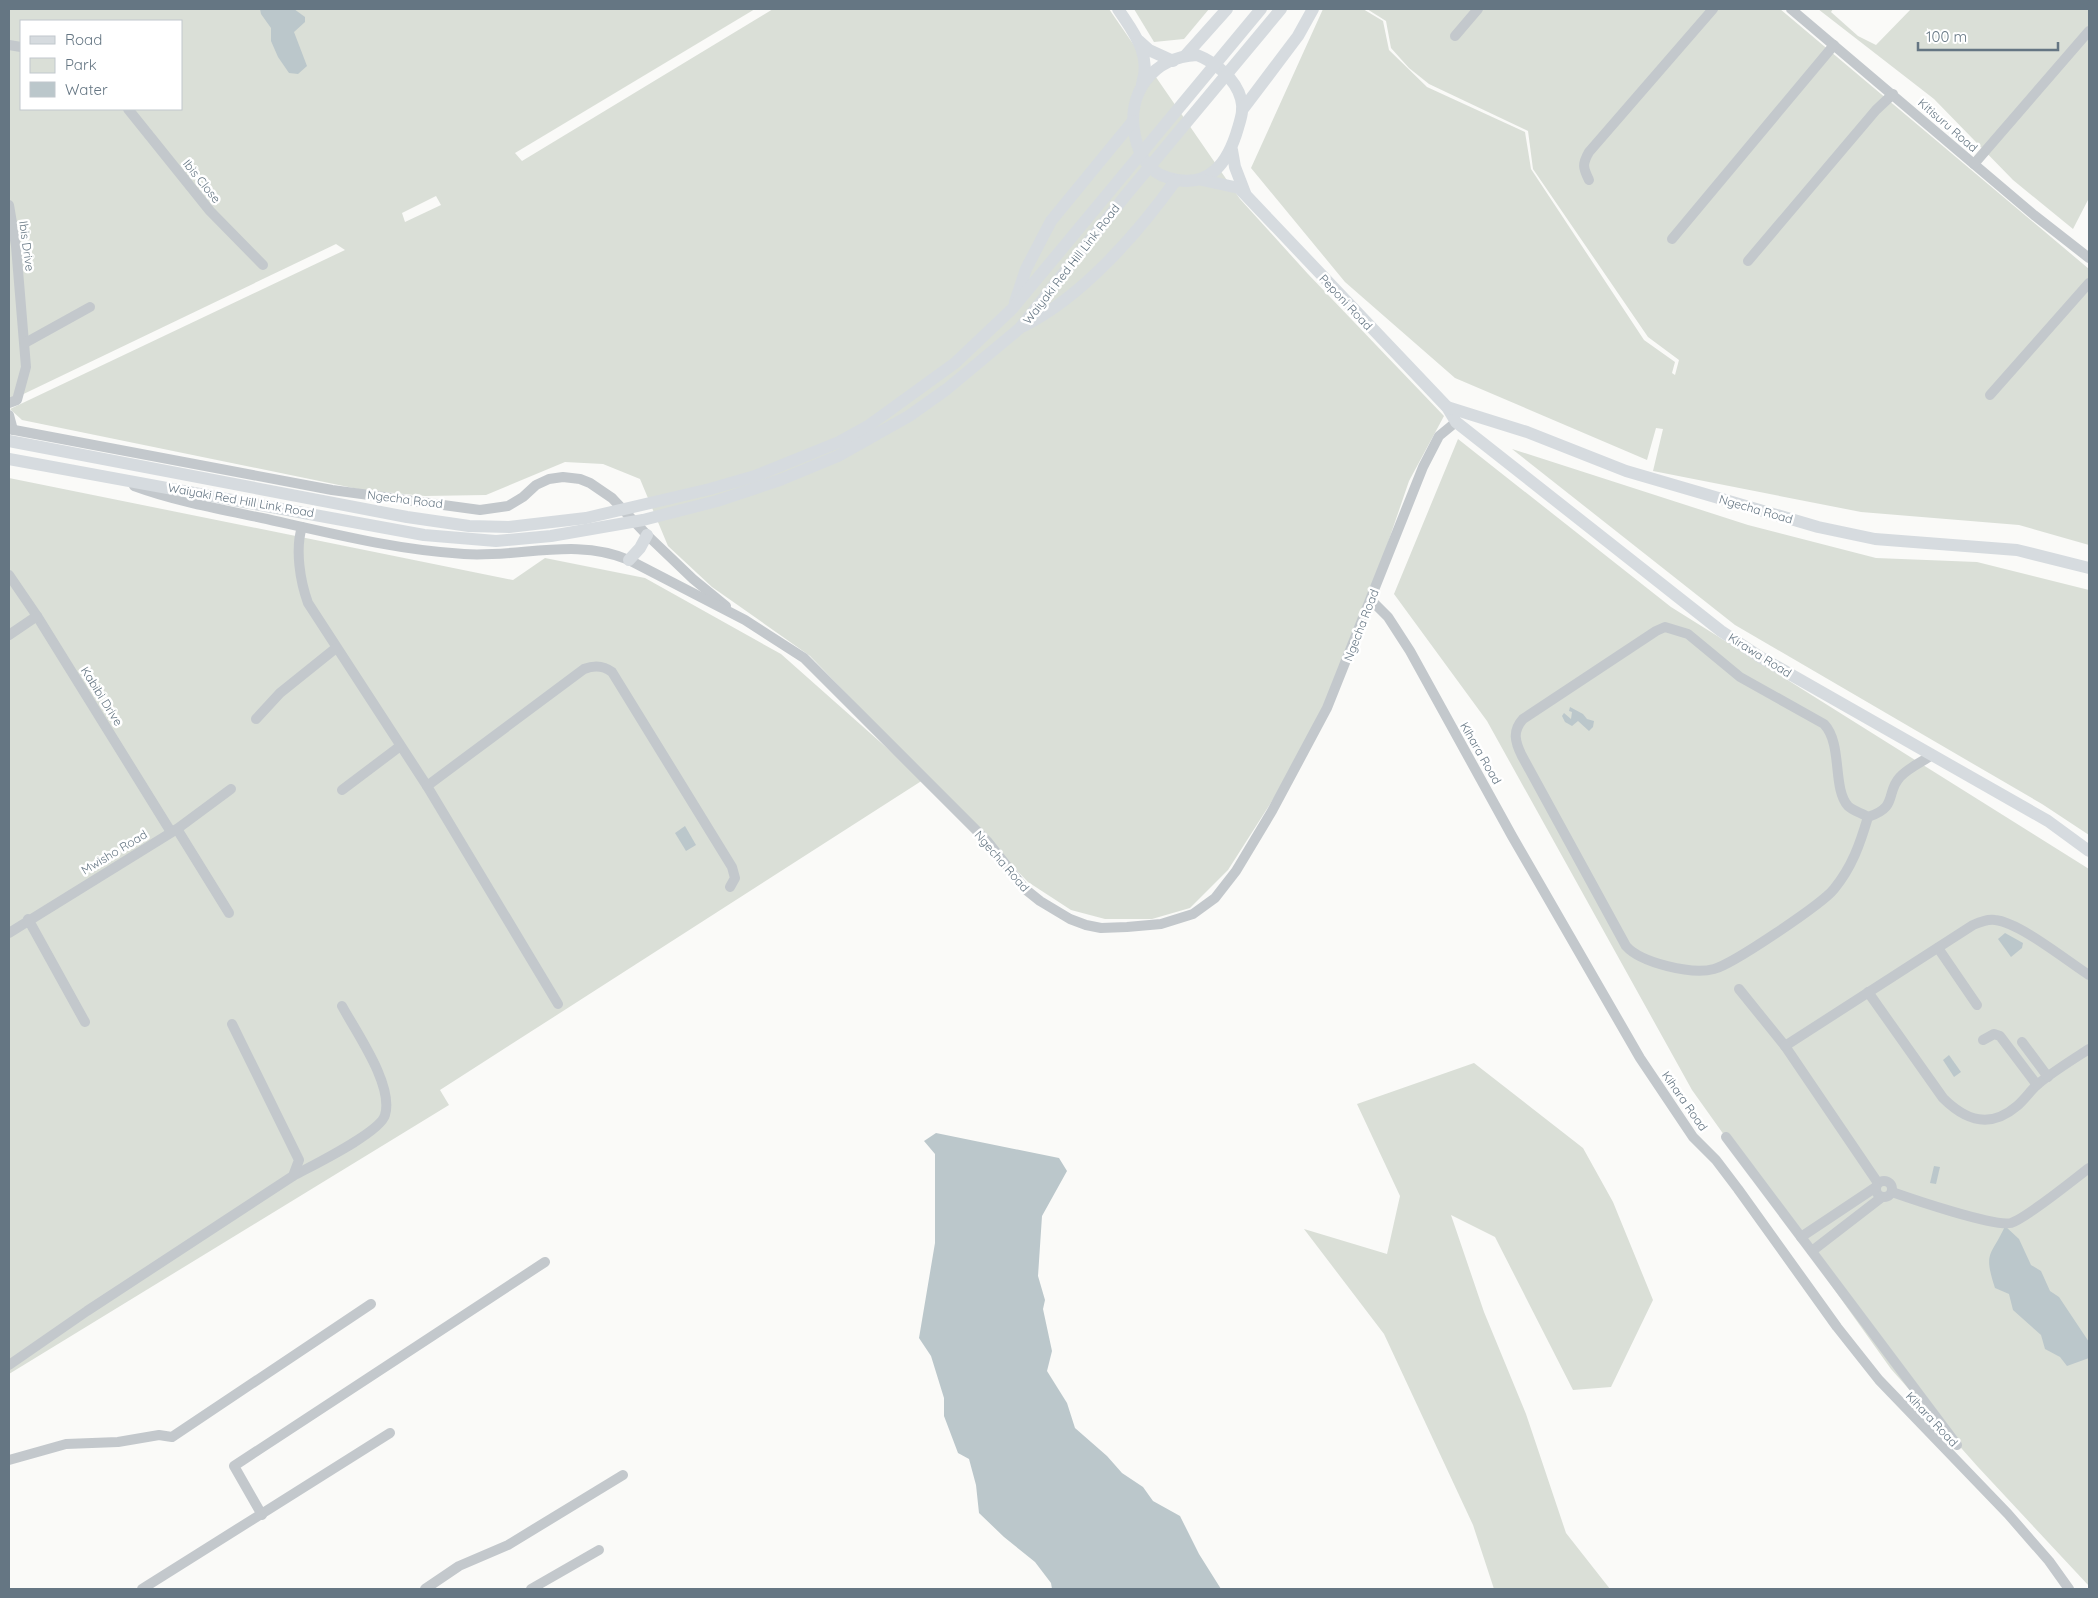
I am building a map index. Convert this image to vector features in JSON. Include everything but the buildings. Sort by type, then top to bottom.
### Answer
[{"type":"main road","points":[[1118,9],[1139,40],[1150,50],[1172,62]]},
{"type":"main road","points":[[1185,56],[1227,9]]},
{"type":"main road","name":"Waiyaki Red Hill Link Road","points":[[10,433],[407,517],[469,526],[534,526],[603,514],[710,489],[755,476],[839,442],[868,426],[955,363],[1012,309],[1261,9]]},
{"type":"main road","name":"Waiyaki Red Hill Link Road","points":[[9,459],[424,535],[473,540],[519,540],[613,526],[717,501],[780,480],[838,456],[909,416],[947,389],[1020,328],[1126,194],[1281,9]]},
{"type":"main road","points":[[1243,109],[1298,36],[1313,9]]},
{"type":"main road","points":[[1139,40],[1145,67],[1142,84],[1135,103],[1133,121],[1138,148],[1147,165],[1171,179],[1202,180],[1219,167],[1232,150],[1243,109],[1242,99],[1234,85],[1213,62],[1196,55],[1185,56],[1155,71],[1142,84]]},
{"type":"main road","points":[[1012,309],[1026,269],[1051,221],[1133,121]]},
{"type":"main road","name":"Peponi Road","points":[[1232,150],[1235,167],[1247,195]]},
{"type":"main road","points":[[1020,328],[1052,309],[1111,258],[1171,179]]},
{"type":"main road","name":"Peponi Road","points":[[1202,180],[1229,184],[1239,188],[1247,195],[1447,407]]},
{"type":"main road","points":[[1447,407],[1456,422]]},
{"type":"main road","name":"Ngecha Road","points":[[1447,407],[1527,432],[1626,471],[1818,527],[1875,539],[2017,550],[2089,568]]},
{"type":"main road","name":"Kirawa Road","points":[[1456,422],[1728,635],[1760,657],[2048,822],[2089,851]]},
{"type":"main road","points":[[629,560],[640,548],[647,535]]},
{"type":"street","points":[[1456,36],[1478,9]]},
{"type":"street","points":[[1589,180],[1583,168],[1583,161],[1588,152],[1713,9]]},
{"type":"street","name":"Kitisuru Road","points":[[1791,9],[1974,164],[2089,258]]},
{"type":"street","points":[[1974,164],[2089,31]]},
{"type":"street","points":[[1672,239],[1834,45]]},
{"type":"street","points":[[1748,261],[1876,110],[1893,94]]},
{"type":"street","name":"Ibis Close","points":[[129,110],[210,211],[263,265]]},
{"type":"street","name":"Ibis Drive","points":[[9,205],[26,367],[17,400],[9,403]]},
{"type":"street","points":[[1990,396],[2089,283]]},
{"type":"street","points":[[24,343],[90,308]]},
{"type":"street","points":[[9,415],[10,433]]},
{"type":"street","name":"Ngecha Road","points":[[110,476],[173,498],[401,548],[452,553],[490,554],[532,550],[587,550],[615,554],[629,560],[745,620],[785,644],[822,675],[903,759],[988,842],[1025,889],[1040,901],[1070,919],[1086,925],[1101,928],[1127,928],[1161,924],[1193,914],[1215,898],[1236,871],[1315,735],[1350,657],[1422,467],[1439,436],[1456,422]]},
{"type":"street","name":"Ngecha Road","points":[[149,462],[480,510],[508,506],[523,497],[536,485],[555,478],[572,478],[590,483],[602,490],[693,579],[745,620]]},
{"type":"street","points":[[302,527],[298,541],[304,594],[336,648],[427,786],[558,1004]]},
{"type":"street","name":"Kabibi Drive","points":[[9,575],[229,913]]},
{"type":"street","name":"Kihara Road","points":[[1371,600],[1388,617],[1410,650],[1512,836],[1635,1050],[1693,1137],[1716,1160],[1837,1327],[1878,1380],[2008,1514],[2049,1561],[2069,1589]]},
{"type":"street","points":[[9,635],[37,616]]},
{"type":"street","points":[[1868,817],[1857,853],[1841,880],[1824,899],[1722,966],[1705,971],[1690,970],[1638,956],[1626,946],[1522,756],[1515,734],[1523,719],[1656,631],[1665,627],[1678,629],[1688,634],[1740,678],[1824,724],[1832,736],[1843,798],[1850,808],[1868,817],[1882,812],[1891,802],[1901,775],[1932,755]]},
{"type":"street","points":[[256,719],[280,693],[336,648]]},
{"type":"street","points":[[427,786],[584,669],[597,666],[607,668],[612,672],[732,868],[735,878],[730,887]]},
{"type":"street","points":[[342,790],[400,747]]},
{"type":"street","name":"Mwisho Road","points":[[9,933],[28,919],[174,830],[231,789]]},
{"type":"street","points":[[28,919],[85,1022]]},
{"type":"street","points":[[1785,1046],[1973,925],[1986,920],[1997,920],[2014,927],[2089,975]]},
{"type":"street","points":[[1938,948],[1977,1005]]},
{"type":"street","points":[[1739,989],[1785,1046],[1877,1185],[1876,1193],[1882,1198]]},
{"type":"street","points":[[1868,992],[1943,1098],[1955,1110],[1967,1117],[1978,1120],[1993,1119],[2007,1113],[2026,1098],[2037,1085],[2089,1049]]},
{"type":"street","points":[[9,1365],[87,1311],[293,1176],[348,1147],[379,1125],[385,1116],[386,1096],[382,1082],[342,1006]]},
{"type":"street","points":[[232,1024],[299,1160],[293,1176]]},
{"type":"street","points":[[1983,1040],[1998,1034],[2037,1085]]},
{"type":"street","points":[[2022,1042],[2048,1077]]},
{"type":"street","points":[[1726,1137],[1957,1445]]},
{"type":"street","points":[[1892,1192],[1920,1202],[2006,1224],[2020,1218],[2089,1168]]},
{"type":"street","points":[[1801,1237],[1877,1185],[1889,1182],[1892,1192]]},
{"type":"street","points":[[1812,1251],[1892,1192]]},
{"type":"street","points":[[262,1515],[234,1466],[545,1262]]},
{"type":"street","points":[[9,1460],[66,1444],[118,1442],[159,1435],[172,1437],[371,1304]]},
{"type":"street","points":[[142,1589],[262,1515],[390,1432]]},
{"type":"street","points":[[425,1589],[459,1566],[508,1545],[623,1475]]},
{"type":"street","points":[[531,1589],[599,1550]]},
{"type":"green space","points":[[9,9],[755,9],[515,153],[522,161],[773,9],[1109,9],[1240,199],[1308,274],[1444,416],[1409,481],[1381,563],[1314,735],[1228,870],[1190,908],[1152,919],[1105,919],[1071,910],[1028,882],[810,656],[712,587],[668,546],[640,479],[603,464],[565,462],[486,495],[425,496],[363,490],[22,420],[10,409],[345,250],[336,244],[9,401]],"holes":[[[436,196],[441,205],[405,222],[402,213]]]},
{"type":"green space","points":[[1134,9],[1209,9],[1184,39],[1154,42]]},
{"type":"green space","points":[[1323,9],[1363,9],[1383,21],[1389,50],[1427,87],[1525,132],[1531,169],[1644,340],[1675,362],[1672,373],[1675,375],[1679,360],[1648,337],[1533,169],[1528,131],[1429,84],[1409,68],[1391,48],[1386,21],[1367,9],[1780,9],[2089,269],[2089,545],[2019,525],[1861,512],[1653,471],[1663,429],[1656,428],[1647,460],[1455,378],[1345,282],[1251,168]]},
{"type":"green space","points":[[1818,9],[1833,9],[1831,12],[1858,36],[1876,45],[1911,9],[2089,9],[2089,198],[2073,229],[2013,180],[1934,99]]},
{"type":"green space","points":[[1458,439],[1671,607],[2089,869],[2089,1586],[1978,1467],[1891,1369],[1692,1090],[1487,721],[1394,594]]},
{"type":"green space","points":[[1512,449],[1748,525],[1876,558],[1977,562],[2089,590],[2089,835],[2042,804],[1735,625]]},
{"type":"green space","points":[[9,478],[513,580],[545,558],[645,578],[781,654],[923,780],[440,1090],[449,1105],[9,1374]]},
{"type":"green space","points":[[1474,1063],[1583,1148],[1613,1202],[1653,1300],[1611,1387],[1573,1390],[1495,1237],[1451,1215],[1484,1312],[1526,1414],[1566,1533],[1610,1589],[1494,1589],[1473,1525],[1384,1334],[1304,1229],[1387,1254],[1400,1196],[1357,1104]]},
{"type":"water","points":[[260,9],[294,9],[305,17],[305,22],[294,32],[307,66],[298,74],[289,73],[278,57],[271,41],[271,28],[261,14]]},
{"type":"water","points":[[1570,707],[1583,714],[1587,719],[1594,721],[1593,727],[1589,731],[1578,721],[1572,726],[1565,722],[1562,716],[1564,713],[1571,719],[1572,712],[1569,711]]},
{"type":"water","points":[[685,826],[696,845],[686,851],[675,833]]},
{"type":"water","points":[[2005,933],[2023,943],[2022,948],[2011,957],[1998,939]]},
{"type":"water","points":[[1949,1055],[1961,1072],[1954,1077],[1943,1060]]},
{"type":"water","points":[[936,1133],[1059,1158],[1067,1171],[1042,1216],[1038,1276],[1045,1300],[1043,1309],[1052,1351],[1047,1371],[1067,1403],[1075,1428],[1107,1456],[1122,1473],[1143,1487],[1153,1501],[1180,1516],[1199,1554],[1221,1589],[1052,1589],[1051,1583],[1035,1562],[1004,1537],[979,1513],[976,1485],[969,1459],[958,1453],[944,1416],[944,1398],[931,1356],[919,1338],[935,1243],[935,1154],[924,1141]]},
{"type":"water","points":[[1934,1166],[1940,1167],[1936,1184],[1930,1183]]},
{"type":"water","points":[[2005,1226],[2019,1239],[2031,1265],[2041,1271],[2050,1291],[2059,1297],[2089,1342],[2089,1358],[2067,1366],[2060,1357],[2045,1349],[2041,1335],[2013,1310],[2009,1294],[1995,1288],[1989,1260]]}]
